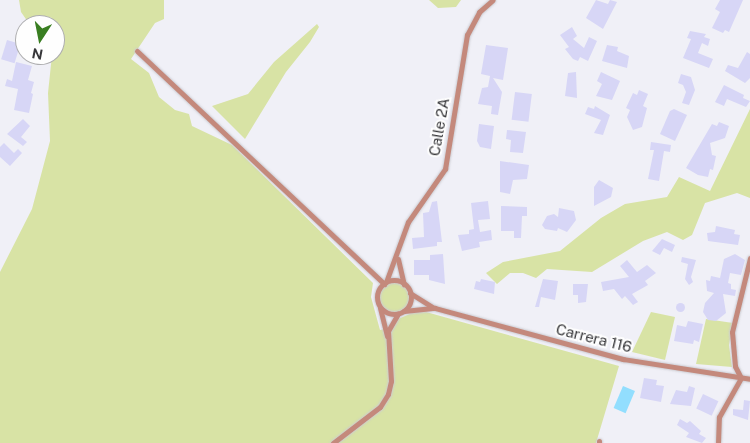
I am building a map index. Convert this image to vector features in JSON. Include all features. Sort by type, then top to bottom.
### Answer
[{"type":"street","name":"Calle 2A","points":[[383,285],[398,255],[408,222],[444,169],[467,35],[479,12],[493,0]]},
{"type":"street","points":[[137,51],[383,285]]},
{"type":"street","points":[[388,338],[389,325],[410,303],[410,293],[405,284],[398,255]]},
{"type":"street","points":[[718,443],[719,417],[741,378],[735,366],[732,332],[750,258]]},
{"type":"street","points":[[333,443],[380,407],[388,394],[392,381],[388,338],[377,298],[383,285],[396,281],[405,284]]},
{"type":"street","name":"Carrera 116","points":[[410,293],[435,308],[623,359],[750,378]]},
{"type":"street","points":[[380,306],[386,312],[398,314]]},
{"type":"street","name":"Carrera 116","points":[[404,311],[435,308]]},
{"type":"green space","points":[[19,0],[164,0],[164,19],[155,23],[131,59],[149,73],[159,97],[175,110],[189,114],[192,126],[232,145],[373,283],[371,297],[380,330],[394,327],[398,319],[419,310],[619,366],[596,443],[0,443],[0,272],[32,209],[50,141],[48,93],[51,65],[65,65],[65,15],[23,15]]},
{"type":"green space","points":[[429,0],[461,0],[456,7],[438,8]]},
{"type":"green space","points":[[317,24],[319,27],[310,42],[286,72],[245,139],[212,106],[248,94],[274,62]]},
{"type":"green space","points":[[750,109],[750,198],[737,193],[705,203],[692,235],[683,240],[667,232],[643,241],[592,272],[547,269],[536,278],[523,273],[510,273],[497,284],[486,273],[503,262],[560,251],[601,218],[625,204],[667,197],[679,177],[710,191]]},
{"type":"green space","points":[[394,280],[406,285],[411,297],[406,309],[394,314],[382,309],[377,297],[382,285]]},
{"type":"green space","points":[[651,312],[675,317],[665,360],[632,352]]},
{"type":"green space","points":[[706,319],[733,323],[729,345],[732,367],[696,364]]},
{"type":"water","points":[[623,386],[635,391],[626,413],[614,408]]},
{"type":"building","points":[[596,0],[608,4],[610,0],[617,2],[603,29],[586,18]]},
{"type":"building","points":[[720,0],[743,0],[729,32],[725,30],[723,33],[712,28],[720,12],[715,9]]},
{"type":"building","points":[[572,27],[577,36],[573,39],[584,48],[589,37],[597,41],[588,61],[580,57],[578,61],[573,59],[565,49],[569,47],[560,35]]},
{"type":"building","points":[[690,31],[706,34],[704,37],[710,39],[708,46],[702,43],[698,53],[713,59],[709,68],[683,58],[691,39],[687,38]]},
{"type":"building","points":[[7,40],[15,42],[15,63],[1,59]]},
{"type":"building","points":[[486,45],[508,48],[503,80],[493,78],[502,92],[498,115],[491,114],[492,106],[478,104],[482,88],[488,87],[490,76],[481,74]]},
{"type":"building","points":[[607,45],[618,47],[617,51],[629,56],[627,68],[602,61]]},
{"type":"building","points":[[747,52],[750,54],[750,78],[745,83],[725,71],[728,65],[738,68]]},
{"type":"building","points":[[15,65],[32,66],[28,80],[34,82],[29,113],[14,110],[18,89],[5,86],[7,79],[12,81]]},
{"type":"building","points":[[576,72],[577,98],[565,96],[568,73]]},
{"type":"building","points":[[601,72],[620,81],[612,100],[596,96],[602,84],[597,81]]},
{"type":"building","points":[[681,74],[691,77],[695,90],[689,105],[682,103],[686,92],[683,85],[678,83]]},
{"type":"building","points":[[724,85],[744,95],[743,98],[750,101],[746,107],[727,99],[724,106],[715,102]]},
{"type":"building","points":[[639,90],[648,94],[643,106],[647,108],[642,127],[633,130],[627,117],[630,110],[626,108],[633,93],[637,95]]},
{"type":"building","points":[[515,92],[532,94],[528,122],[512,120]]},
{"type":"building","points":[[595,106],[610,115],[603,135],[594,133],[601,120],[585,114],[588,107],[594,109]]},
{"type":"building","points":[[674,109],[687,115],[675,141],[660,134],[670,111]]},
{"type":"building","points":[[23,119],[30,126],[21,137],[27,142],[23,146],[7,134]]},
{"type":"building","points":[[719,122],[729,126],[725,138],[710,143],[712,155],[716,156],[713,170],[710,169],[708,177],[698,175],[686,168],[712,124],[717,126]]},
{"type":"building","points":[[479,124],[494,126],[491,149],[480,147],[477,141]]},
{"type":"building","points":[[507,130],[526,132],[523,153],[510,152],[511,140],[506,139]]},
{"type":"building","points":[[651,142],[671,145],[670,152],[664,151],[659,181],[648,179],[654,150],[650,150]]},
{"type":"building","points":[[4,143],[14,153],[18,149],[22,153],[10,166],[0,157],[0,147]]},
{"type":"building","points":[[500,161],[529,165],[527,179],[513,180],[510,194],[500,192]]},
{"type":"building","points":[[599,180],[613,188],[611,197],[594,206],[594,187]]},
{"type":"building","points":[[437,201],[442,242],[437,242],[437,246],[413,249],[412,238],[424,237],[423,213],[429,212],[432,202]]},
{"type":"building","points":[[488,201],[490,219],[478,220],[480,232],[491,230],[492,240],[479,242],[480,247],[462,251],[458,235],[469,234],[469,230],[474,229],[471,203]]},
{"type":"building","points":[[501,206],[527,207],[527,216],[522,216],[521,238],[514,238],[514,231],[501,231]]},
{"type":"building","points":[[559,208],[574,211],[576,220],[567,232],[558,228],[557,231],[545,229],[542,225],[547,216],[554,214],[558,217]]},
{"type":"building","points":[[716,226],[735,230],[734,234],[740,235],[738,245],[708,241],[707,233],[715,232]]},
{"type":"building","points":[[662,239],[675,245],[672,252],[664,248],[660,255],[652,251]]},
{"type":"building","points":[[443,254],[445,284],[429,280],[429,275],[414,275],[414,260],[430,260],[430,255]]},
{"type":"building","points":[[735,254],[745,260],[741,275],[730,273],[728,283],[731,284],[731,289],[736,290],[735,296],[723,294],[726,313],[716,321],[708,320],[703,312],[705,303],[714,293],[707,291],[706,280],[710,281],[711,276],[720,278],[724,259]]},
{"type":"building","points":[[682,257],[696,260],[691,277],[693,282],[689,285],[685,279],[688,264],[681,262]]},
{"type":"building","points":[[627,260],[637,272],[647,265],[656,273],[645,281],[648,285],[632,294],[638,302],[633,305],[625,296],[622,299],[614,289],[603,291],[601,282],[629,277],[620,266]]},
{"type":"building","points":[[481,279],[495,282],[494,294],[474,289],[476,281],[480,282]]},
{"type":"building","points":[[543,279],[558,281],[555,300],[541,297],[539,307],[535,307]]},
{"type":"building","points":[[573,284],[588,284],[586,302],[578,303],[578,295],[573,295]]},
{"type":"building","points":[[680,302],[685,307],[680,312],[675,307]]},
{"type":"building","points":[[688,321],[703,324],[699,342],[694,340],[693,344],[674,341],[677,325],[686,327]]},
{"type":"building","points":[[644,378],[657,380],[656,385],[664,386],[661,402],[640,398]]},
{"type":"building","points":[[689,386],[695,388],[691,406],[670,404],[676,390],[687,392]]},
{"type":"building","points":[[703,394],[718,401],[712,416],[696,409]]},
{"type":"building","points":[[744,400],[750,401],[748,420],[733,415],[733,409],[743,410]]},
{"type":"building","points":[[680,419],[687,423],[690,421],[701,431],[699,434],[706,438],[702,443],[686,437],[689,433],[677,425]]}]
